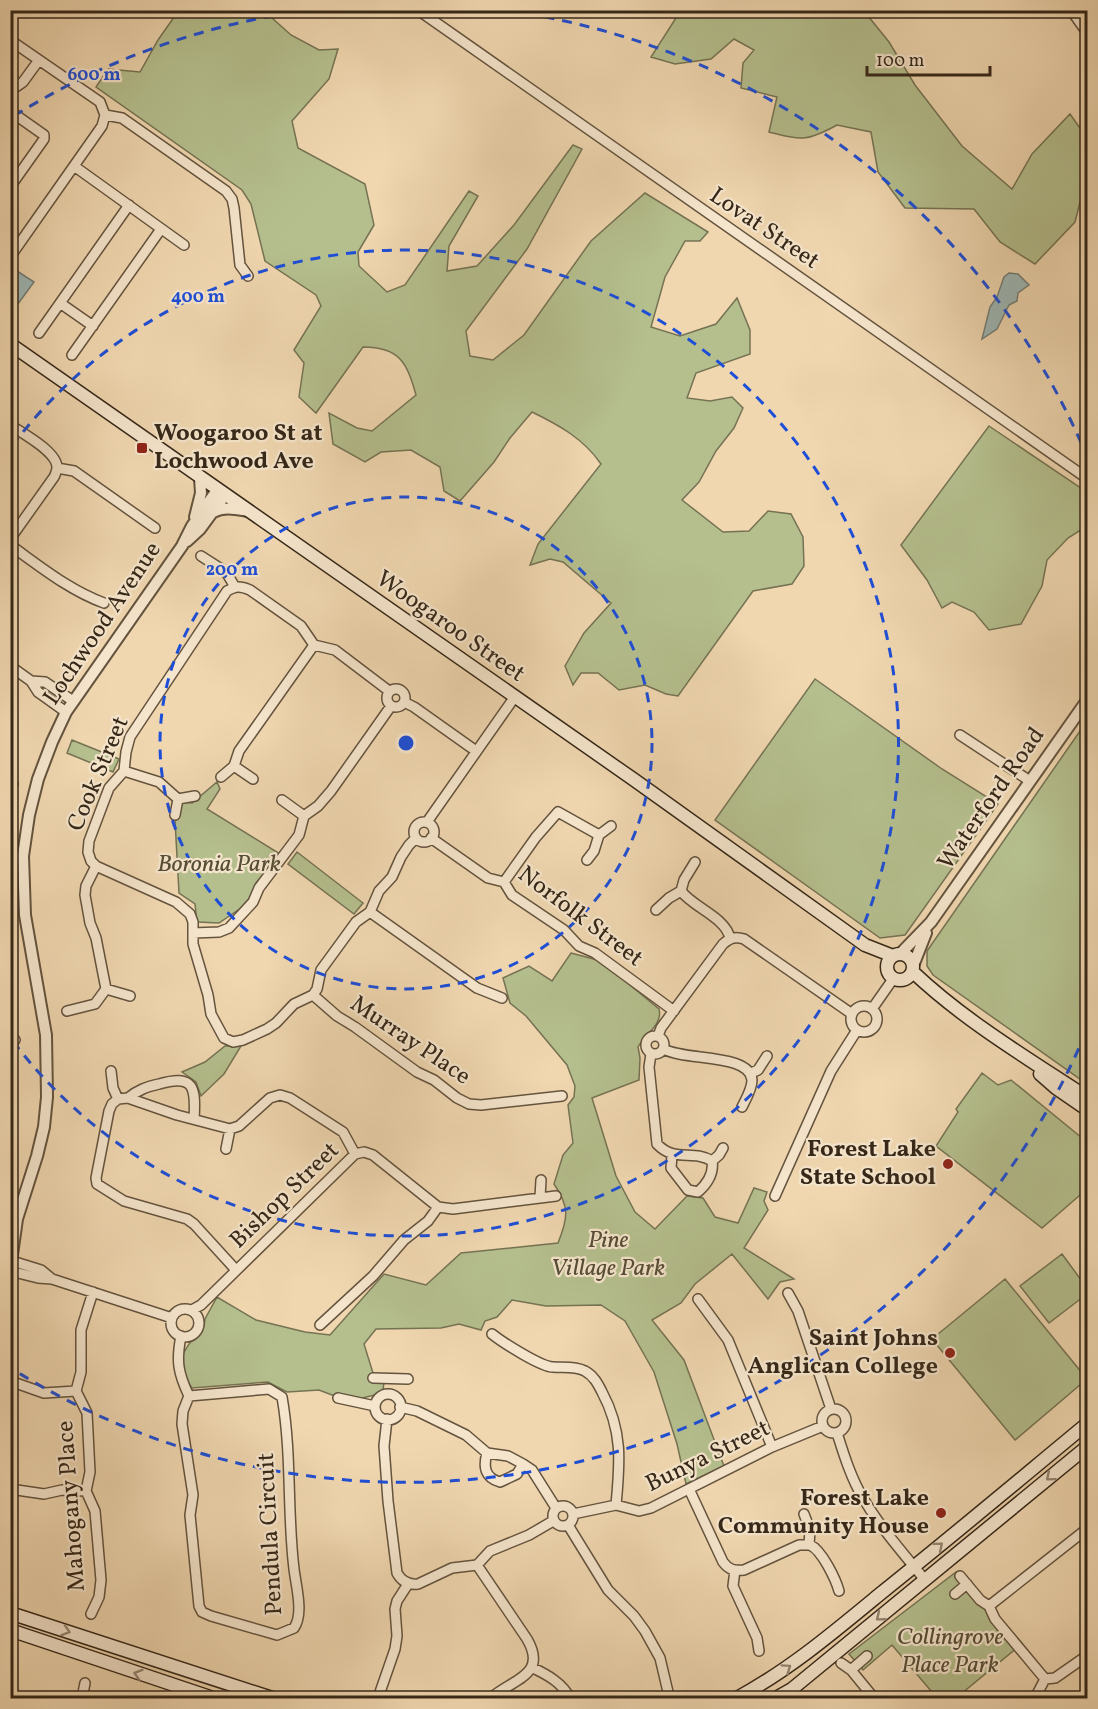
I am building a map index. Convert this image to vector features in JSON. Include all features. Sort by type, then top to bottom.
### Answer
[{"type":"main road","name":"Woogaroo Street","points":[[10,344],[633,779],[865,945],[894,977],[944,1001],[1022,1056],[1088,1098]]},
{"type":"main road","name":"Woogaroo Street","points":[[865,945],[896,955]]},
{"type":"main road","points":[[896,955],[908,956],[913,969],[909,977],[894,977],[887,963],[896,955]]},
{"type":"main road","name":"Woogaroo Street","points":[[913,969],[944,1001]]},
{"type":"main road","name":"Woogaroo Street","points":[[1022,1056],[1056,1088],[1088,1110]]},
{"type":"main road","points":[[737,1698],[768,1682],[802,1657],[915,1567],[1088,1423]]},
{"type":"main road","points":[[776,1698],[792,1689],[1088,1446]]},
{"type":"main road","points":[[10,1613],[272,1698]]},
{"type":"main road","points":[[10,1630],[213,1698]]},
{"type":"street","name":"Lovat Street","points":[[418,10],[1088,479]]},
{"type":"street","points":[[1071,10],[1088,33]]},
{"type":"street","points":[[10,40],[100,102],[105,115],[102,126],[74,166],[14,243],[10,257]]},
{"type":"street","points":[[10,91],[23,82],[39,60]]},
{"type":"street","points":[[10,111],[44,135],[44,139],[10,187]]},
{"type":"street","points":[[105,115],[122,118],[226,191],[232,199],[234,208],[240,265],[248,276]]},
{"type":"street","points":[[74,166],[184,245]]},
{"type":"street","points":[[39,333],[129,205]]},
{"type":"street","points":[[72,355],[161,229]]},
{"type":"street","points":[[60,303],[93,326]]},
{"type":"street","points":[[10,425],[51,453],[57,468],[54,477],[10,539]]},
{"type":"street","points":[[57,468],[74,471],[155,528]]},
{"type":"street","points":[[192,526],[201,493],[200,478]]},
{"type":"street","name":"Lochwood Avenue","points":[[182,546],[200,530],[213,512],[221,493]]},
{"type":"street","name":"Lochwood Avenue","points":[[11,1263],[17,1219],[44,1127],[47,1097],[48,1064],[42,1006],[25,915],[24,856],[29,815],[38,779],[66,712],[73,701],[182,546],[192,526],[221,493]]},
{"type":"street","points":[[213,512],[219,509],[234,508],[248,511]]},
{"type":"street","points":[[10,545],[84,596],[104,603]]},
{"type":"street","points":[[201,556],[226,572],[234,587],[250,590],[301,626],[314,645],[335,650],[389,691]]},
{"type":"street","name":"Cook Street","points":[[234,587],[227,591],[130,737],[124,771],[109,788],[89,841],[88,852],[91,861],[96,866],[176,902],[190,914],[193,944],[208,995],[211,1014],[224,1038],[232,1042],[243,1040],[267,1029],[294,1004],[313,995]]},
{"type":"street","points":[[221,777],[234,766],[239,751],[314,645]]},
{"type":"street","points":[[10,666],[31,681],[38,692],[66,712]]},
{"type":"street","points":[[31,681],[45,682],[73,701]]},
{"type":"street","points":[[395,688],[401,690],[405,696],[404,702],[398,707],[391,706],[387,700],[389,691],[395,688]]},
{"type":"street","points":[[427,822],[514,698]]},
{"type":"street","name":"Waterford Road","points":[[913,969],[921,942],[931,922],[1088,699]]},
{"type":"street","points":[[404,702],[476,751]]},
{"type":"street","points":[[193,933],[219,932],[229,928],[253,902],[259,888],[299,835],[304,816],[318,806],[331,791],[347,765],[391,706]]},
{"type":"street","points":[[960,735],[1030,781]]},
{"type":"street","points":[[234,766],[253,779]]},
{"type":"street","points":[[124,771],[159,782],[178,799]]},
{"type":"street","points":[[178,799],[195,796]]},
{"type":"street","points":[[175,815],[178,799]]},
{"type":"street","points":[[282,800],[304,816]]},
{"type":"street","points":[[504,882],[536,837],[558,812],[599,835]]},
{"type":"street","points":[[427,822],[433,829],[431,838],[422,841],[416,838],[414,832],[416,825],[427,822]]},
{"type":"street","points":[[587,860],[594,851],[599,835],[610,826]]},
{"type":"street","points":[[313,995],[321,970],[356,922],[370,912],[379,891],[392,877],[401,857],[416,838]]},
{"type":"street","name":"Norfolk Street","points":[[431,838],[488,878],[504,882],[512,895],[564,930],[579,946],[595,953],[674,1011]]},
{"type":"street","points":[[656,910],[681,891],[684,880],[695,861]]},
{"type":"street","points":[[67,1011],[95,1004],[106,989],[85,895],[86,886],[96,866]]},
{"type":"street","points":[[681,891],[687,899],[728,930],[730,939]]},
{"type":"street","points":[[370,912],[477,988],[502,998]]},
{"type":"street","name":"Waterford Road","points":[[896,955],[931,922]]},
{"type":"street","points":[[658,1036],[661,1028],[723,944],[737,937],[744,939],[852,1014]]},
{"type":"street","points":[[872,1009],[894,977]]},
{"type":"street","points":[[106,989],[130,996]]},
{"type":"street","name":"Murray Place","points":[[313,995],[337,1016],[417,1072],[434,1080],[457,1098],[469,1104],[481,1105],[562,1096]]},
{"type":"street","points":[[860,1006],[872,1009],[877,1016],[873,1028],[864,1032],[857,1030],[852,1023],[852,1014],[860,1006]]},
{"type":"street","points":[[775,1196],[831,1071],[857,1030]]},
{"type":"street","points":[[658,1036],[664,1041],[664,1049],[660,1054],[651,1054],[646,1050],[646,1043],[650,1037],[658,1036]]},
{"type":"street","points":[[664,1049],[675,1055],[733,1062],[745,1066],[751,1074],[752,1082],[742,1107]]},
{"type":"street","points":[[651,1054],[649,1067],[657,1144],[672,1155],[706,1157],[712,1161],[713,1168],[705,1186],[698,1192],[688,1190],[671,1168],[672,1155]]},
{"type":"street","points":[[751,1074],[758,1070],[767,1056]]},
{"type":"street","points":[[111,1071],[113,1088],[123,1099],[230,1129],[239,1126],[270,1098],[280,1095],[290,1098],[343,1132],[355,1154]]},
{"type":"street","points":[[194,1119],[195,1100],[191,1087],[185,1081],[176,1079],[138,1090],[123,1099],[109,1111],[96,1178],[97,1184],[124,1202],[187,1219],[195,1224],[236,1270]]},
{"type":"street","points":[[226,1149],[230,1129]]},
{"type":"street","points":[[712,1161],[723,1148]]},
{"type":"street","name":"Bishop Street","points":[[192,1310],[201,1305],[355,1154],[364,1152],[373,1155],[438,1207]]},
{"type":"street","points":[[540,1197],[541,1180]]},
{"type":"street","points":[[320,1325],[373,1276],[404,1240],[428,1221],[438,1207],[453,1209],[556,1196]]},
{"type":"street","name":"Lochwood Avenue","points":[[10,1230],[17,1219]]},
{"type":"street","points":[[11,1263],[41,1270],[52,1279],[172,1318]]},
{"type":"street","name":"Mahogany Place","points":[[91,1614],[100,1592],[101,1580],[95,1511],[86,1491],[90,1472],[87,1413],[76,1392],[81,1372],[81,1330],[93,1292]]},
{"type":"street","points":[[788,1293],[798,1311],[831,1409]]},
{"type":"street","points":[[698,1299],[728,1340],[772,1447]]},
{"type":"street","points":[[192,1310],[198,1318],[198,1328],[191,1335],[181,1336],[173,1329],[172,1318],[178,1311],[192,1310]]},
{"type":"street","points":[[492,1334],[505,1344],[552,1368],[573,1367],[585,1371],[595,1379],[615,1423],[620,1447],[615,1505]]},
{"type":"street","points":[[181,1336],[177,1356],[180,1376],[189,1396]]},
{"type":"street","points":[[373,1378],[408,1378]]},
{"type":"street","points":[[392,1395],[394,1378]]},
{"type":"street","points":[[10,1381],[44,1394],[76,1392]]},
{"type":"street","name":"Pendula Circuit","points":[[269,1389],[282,1397],[298,1615],[294,1628],[284,1634],[277,1635],[211,1616],[202,1612],[199,1606],[190,1515],[193,1496],[182,1424],[183,1411],[189,1396],[269,1389]]},
{"type":"street","points":[[392,1395],[398,1398],[400,1407],[397,1415],[387,1419],[378,1415],[375,1406],[381,1396],[392,1395]]},
{"type":"street","points":[[338,1398],[375,1406]]},
{"type":"street","points":[[400,1407],[417,1411],[466,1435],[487,1453],[508,1456],[523,1464],[532,1470],[556,1508]]},
{"type":"street","points":[[831,1409],[841,1411],[846,1418],[844,1428],[837,1433],[829,1432],[823,1426],[823,1417],[831,1409]]},
{"type":"street","points":[[387,1419],[384,1446],[388,1501],[397,1574],[401,1580],[408,1584],[423,1583],[452,1568],[477,1565],[490,1551],[529,1535],[553,1521]]},
{"type":"street","name":"Bunya Street","points":[[573,1514],[615,1505],[639,1511],[651,1508],[772,1447],[823,1426]]},
{"type":"street","points":[[837,1433],[863,1497],[883,1528],[925,1580]]},
{"type":"street","points":[[487,1453],[485,1461],[487,1475],[491,1480],[500,1482],[517,1474],[523,1464]]},
{"type":"street","points":[[10,1489],[44,1494],[86,1491]]},
{"type":"street","points":[[689,1489],[723,1562],[728,1568],[744,1570],[800,1545],[809,1545],[816,1550],[836,1578],[839,1591]]},
{"type":"street","points":[[568,1507],[573,1514],[568,1525],[560,1526],[553,1521],[552,1514],[556,1508],[568,1507]]},
{"type":"street","points":[[804,1514],[810,1530],[809,1545]]},
{"type":"street","points":[[568,1525],[608,1590],[634,1616],[645,1631],[660,1658],[668,1692]]},
{"type":"street","points":[[989,1606],[1088,1528]]},
{"type":"street","points":[[477,1565],[531,1646],[534,1660],[533,1668],[491,1698]]},
{"type":"street","points":[[735,1570],[733,1586],[757,1638],[759,1651]]},
{"type":"street","points":[[955,1594],[963,1580],[980,1600],[989,1606],[995,1619],[1046,1679]]},
{"type":"street","points":[[378,1698],[395,1649],[397,1601],[408,1584]]},
{"type":"street","points":[[1046,1679],[1055,1678],[1088,1655]]},
{"type":"street","points":[[851,1670],[867,1656]]},
{"type":"street","points":[[841,1663],[851,1670],[874,1698]]},
{"type":"street","points":[[533,1668],[556,1681],[570,1698]]},
{"type":"street","points":[[1035,1698],[1046,1679]]},
{"type":"street","points":[[82,1698],[85,1683]]},
{"type":"green space","points":[[179,10],[274,11],[271,17],[291,35],[319,50],[338,49],[329,79],[292,121],[298,148],[365,184],[374,225],[358,252],[359,266],[387,292],[405,285],[469,191],[478,196],[449,246],[447,271],[477,266],[514,225],[573,145],[582,149],[527,249],[466,331],[470,356],[493,360],[524,335],[591,241],[645,193],[708,232],[700,241],[685,241],[665,277],[651,327],[680,336],[716,324],[737,298],[750,330],[750,354],[696,373],[687,398],[710,401],[732,397],[743,408],[734,428],[716,451],[699,482],[682,500],[723,532],[749,531],[768,511],[791,514],[803,537],[804,566],[792,584],[753,591],[678,696],[666,694],[645,685],[619,690],[598,673],[581,673],[573,685],[565,666],[584,633],[611,603],[563,562],[550,559],[530,565],[538,544],[601,464],[587,447],[570,434],[532,412],[494,462],[460,501],[444,491],[440,467],[411,450],[381,452],[365,462],[333,444],[329,413],[357,428],[372,431],[416,395],[405,366],[400,359],[386,350],[363,347],[316,413],[299,397],[304,363],[294,350],[321,306],[316,295],[265,261],[251,204],[242,190],[96,87],[108,69],[140,72],[158,40]]},
{"type":"green space","points":[[681,10],[864,11],[889,42],[915,85],[962,146],[1012,189],[1032,154],[1070,114],[1087,138],[1087,175],[1075,222],[1035,264],[1000,242],[974,209],[905,208],[878,172],[871,132],[837,125],[804,138],[769,132],[777,97],[741,88],[743,63],[754,50],[734,39],[711,59],[675,64],[651,57]]},
{"type":"green space","points":[[989,426],[1088,493],[1087,526],[1068,538],[1047,560],[1042,586],[1021,624],[989,630],[974,612],[952,602],[942,608],[927,580],[901,545]]},
{"type":"green space","points":[[815,679],[942,769],[998,804],[905,935],[880,938],[715,820]]},
{"type":"green space","points":[[1087,721],[1088,1084],[933,975],[927,966],[927,951]]},
{"type":"green space","points":[[72,740],[119,759],[113,772],[67,753]]},
{"type":"green space","name":"Boronia Park","points":[[217,782],[220,789],[207,809],[280,854],[256,883],[249,899],[241,908],[219,923],[197,922],[195,904],[179,893],[175,820],[184,802],[192,803]]},
{"type":"green space","points":[[297,852],[363,903],[354,914],[288,864]]},
{"type":"green space","name":"Pine Village Park","points":[[571,953],[601,961],[659,1009],[660,1015],[656,1025],[638,1047],[639,1080],[592,1098],[616,1176],[635,1212],[655,1229],[687,1196],[703,1198],[715,1217],[738,1223],[754,1188],[767,1192],[764,1201],[768,1210],[744,1248],[794,1279],[780,1282],[768,1299],[732,1254],[695,1284],[681,1303],[652,1320],[684,1360],[724,1466],[686,1484],[677,1444],[654,1372],[625,1321],[601,1305],[546,1306],[512,1300],[497,1317],[485,1321],[481,1330],[459,1324],[441,1328],[376,1329],[364,1344],[373,1373],[384,1382],[383,1390],[375,1395],[362,1398],[332,1395],[319,1390],[287,1392],[268,1382],[192,1388],[185,1378],[181,1362],[186,1348],[204,1326],[205,1319],[217,1297],[256,1320],[305,1332],[330,1335],[384,1274],[426,1285],[461,1253],[558,1243],[566,1213],[563,1199],[554,1184],[563,1155],[573,1143],[568,1105],[574,1097],[575,1086],[567,1065],[526,1016],[510,1003],[503,978],[529,966],[552,981]]},
{"type":"green space","points":[[225,1046],[241,1046],[224,1074],[201,1096],[196,1082],[182,1072],[205,1062]]},
{"type":"green space","points":[[982,1073],[998,1085],[1011,1080],[1087,1142],[1087,1189],[1042,1228],[936,1146],[958,1112],[956,1109]]},
{"type":"green space","points":[[1062,1254],[1087,1288],[1087,1294],[1049,1323],[1020,1286]]},
{"type":"green space","points":[[1005,1279],[1087,1379],[1015,1440],[932,1339]]},
{"type":"green space","name":"Collingrove Place Park","points":[[956,1572],[1018,1647],[956,1698],[937,1698],[892,1645],[863,1670],[849,1654]]},
{"type":"water","points":[[17,271],[34,282],[12,312],[11,283]]},
{"type":"water","points":[[1009,273],[1018,274],[1029,285],[1018,293],[1017,301],[1009,305],[997,329],[982,339],[990,307],[997,297],[1004,277]]},
{"type":"place","name":"Woogaroo St at Lochwood Ave","points":[[142,448]]},
{"type":"place","name":"Forest Lake State School","points":[[948,1164]]},
{"type":"place","name":"Saint Johns Anglican College","points":[[950,1353]]},
{"type":"place","name":"Forest Lake Community House","points":[[941,1513]]}]
